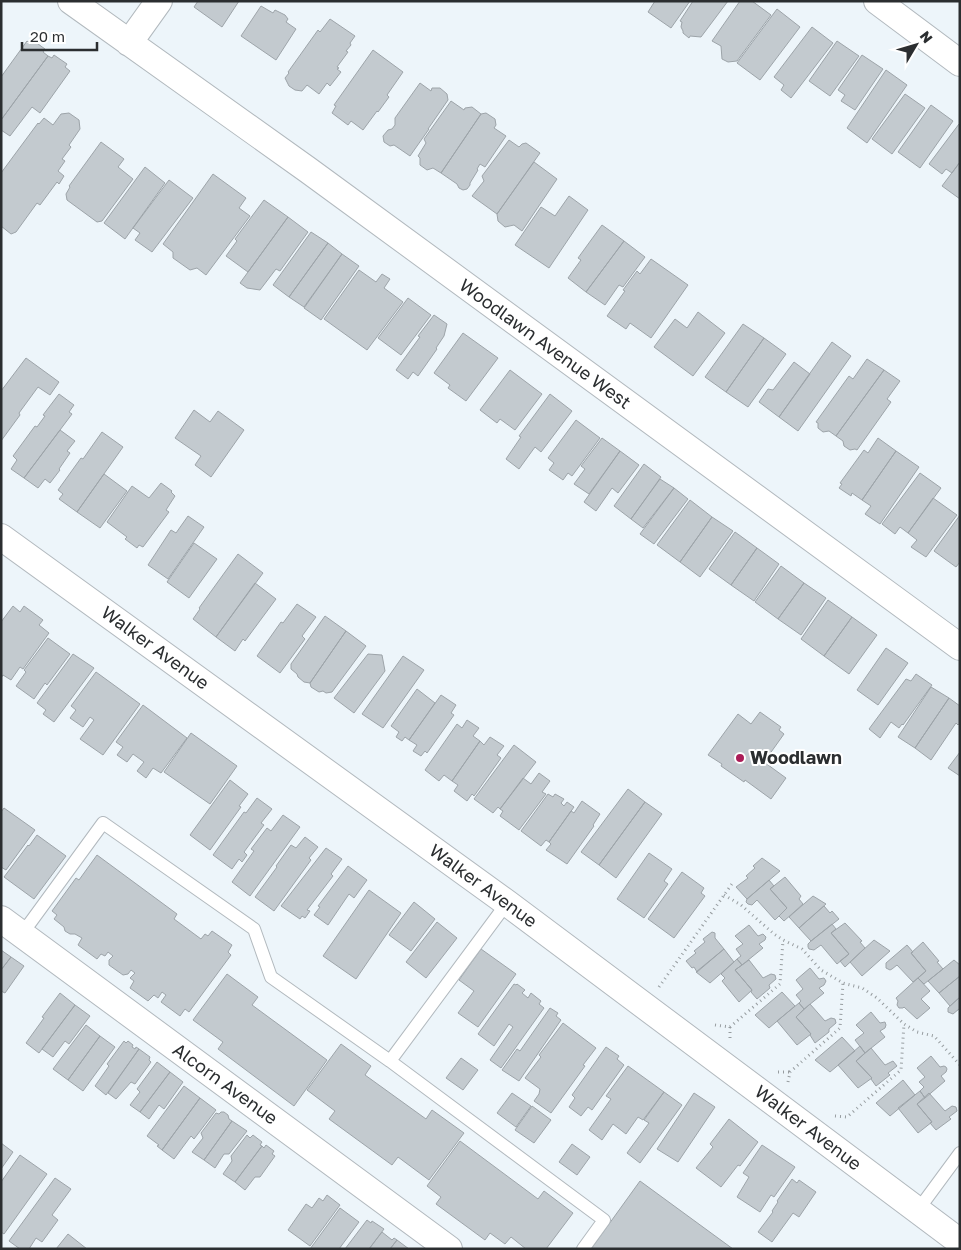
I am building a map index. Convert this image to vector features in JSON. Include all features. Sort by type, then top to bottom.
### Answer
[{"type":"street","name":"Woodlawn Avenue West","points":[[71,1],[308,170],[960,647]]},
{"type":"street","points":[[129,43],[159,1]]},
{"type":"street","points":[[877,1],[960,62]]},
{"type":"street","name":"Walker Avenue","points":[[1,537],[507,903],[960,1242]]},
{"type":"street","name":"Alcorn Avenue","points":[[11,926],[449,1249]]},
{"type":"lane","points":[[11,926],[30,923],[103,823],[254,929],[271,977],[390,1061],[604,1220],[583,1249]]},
{"type":"lane","points":[[390,1061],[507,903]]},
{"type":"lane","points":[[918,1210],[960,1153]]},
{"type":"path","points":[[658,988],[734,881]]},
{"type":"path","points":[[724,896],[740,905],[774,934],[802,949],[820,970],[843,983],[862,988],[877,998],[904,1024],[917,1032],[934,1036],[960,1065]]},
{"type":"path","points":[[730,1027],[780,984],[783,940]]},
{"type":"path","points":[[790,1072],[840,1028],[843,983]]},
{"type":"path","points":[[847,1117],[901,1070],[904,1024]]},
{"type":"building","points":[[198,1],[239,1],[222,27],[194,7]]},
{"type":"building","points":[[655,1],[690,1],[671,28],[648,12]]},
{"type":"building","points":[[693,1],[728,1],[701,37],[690,36],[689,38],[683,33],[682,22],[680,21]]},
{"type":"building","points":[[740,1],[752,1],[771,15],[737,61],[728,62],[722,59],[721,46],[712,41]]},
{"type":"building","points":[[261,6],[273,13],[275,10],[285,15],[288,19],[286,22],[296,29],[276,60],[241,36]]},
{"type":"building","points":[[777,9],[800,27],[760,80],[737,63]]},
{"type":"building","points":[[330,19],[355,36],[346,51],[348,52],[337,67],[341,72],[330,86],[327,83],[319,94],[307,85],[302,91],[295,90],[289,86],[285,78],[318,30],[320,32]]},
{"type":"building","points":[[812,27],[833,43],[791,98],[781,90],[784,85],[774,77]]},
{"type":"building","points":[[27,41],[31,44],[34,41],[45,49],[43,52],[48,56],[1,120],[1,77]]},
{"type":"building","points":[[837,41],[859,56],[830,96],[809,81]]},
{"type":"building","points":[[373,50],[403,72],[387,95],[389,97],[363,130],[351,121],[348,125],[332,113],[336,106],[334,105]]},
{"type":"building","points":[[54,55],[67,64],[65,67],[70,71],[40,113],[32,107],[10,136],[1,130],[1,120],[48,56],[52,58]]},
{"type":"building","points":[[862,55],[883,69],[855,110],[841,101],[845,95],[838,90]]},
{"type":"building","points":[[886,70],[907,85],[867,143],[847,128]]},
{"type":"building","points":[[420,83],[431,91],[432,88],[440,88],[447,94],[448,100],[410,156],[394,145],[390,146],[384,142],[383,136],[395,125],[395,118]]},
{"type":"building","points":[[905,94],[925,108],[892,154],[872,139]]},
{"type":"building","points":[[451,101],[464,110],[465,108],[472,107],[481,114],[441,173],[433,168],[427,170],[420,165],[420,158],[418,156],[426,143],[424,139]]},
{"type":"building","points":[[931,105],[953,121],[920,168],[898,152]]},
{"type":"building","points":[[69,113],[79,120],[80,129],[69,145],[71,147],[62,159],[65,161],[58,171],[64,176],[59,184],[57,182],[40,205],[37,203],[16,232],[11,234],[1,226],[1,173],[38,123],[44,118],[53,125],[61,114]]},
{"type":"building","points":[[486,113],[495,119],[496,125],[494,128],[506,136],[485,167],[480,164],[470,185],[467,189],[463,190],[441,173],[481,114]]},
{"type":"building","points":[[959,124],[960,162],[952,173],[946,169],[942,174],[929,164]]},
{"type":"building","points":[[509,140],[519,147],[526,143],[540,153],[497,214],[472,196],[484,181],[482,176]]},
{"type":"building","points":[[101,142],[124,159],[118,167],[133,179],[102,221],[97,222],[67,200],[66,194],[69,186]]},
{"type":"building","points":[[534,162],[557,179],[522,231],[514,225],[505,227],[498,221],[497,214]]},
{"type":"building","points":[[960,162],[960,199],[942,186]]},
{"type":"building","points":[[145,167],[165,183],[125,239],[104,223]]},
{"type":"building","points":[[213,174],[246,198],[239,208],[250,216],[206,275],[197,268],[190,270],[173,258],[173,252],[163,244]]},
{"type":"building","points":[[169,180],[193,198],[152,252],[135,240],[140,233],[133,228]]},
{"type":"building","points":[[569,196],[588,210],[549,268],[515,245],[541,207],[555,216]]},
{"type":"building","points":[[264,200],[288,217],[248,272],[226,256],[237,241],[235,239]]},
{"type":"building","points":[[288,217],[308,232],[280,271],[276,269],[260,290],[247,288],[240,283]]},
{"type":"building","points":[[602,225],[624,241],[586,292],[568,278],[581,260],[578,258]]},
{"type":"building","points":[[311,232],[328,243],[289,297],[273,285]]},
{"type":"building","points":[[624,241],[645,257],[623,287],[619,285],[605,305],[586,292]]},
{"type":"building","points":[[328,243],[342,254],[304,307],[289,297]]},
{"type":"building","points":[[342,254],[359,266],[321,320],[304,308]]},
{"type":"building","points":[[651,259],[688,285],[651,338],[630,323],[626,329],[607,316],[637,271],[640,274]]},
{"type":"building","points":[[359,270],[376,282],[382,274],[390,279],[384,288],[403,302],[367,350],[324,319]]},
{"type":"building","points":[[408,298],[431,315],[401,355],[378,338]]},
{"type":"building","points":[[698,312],[725,333],[693,376],[654,347],[675,319],[687,328]]},
{"type":"building","points":[[434,315],[447,324],[444,336],[418,376],[413,372],[408,379],[396,370]]},
{"type":"building","points":[[743,324],[764,338],[726,392],[705,377]]},
{"type":"building","points":[[463,333],[498,358],[466,401],[448,388],[450,385],[434,373]]},
{"type":"building","points":[[764,338],[786,354],[748,407],[726,392]]},
{"type":"building","points":[[832,342],[851,356],[798,431],[779,417]]},
{"type":"building","points":[[26,358],[59,382],[50,395],[38,387],[1,441],[1,391]]},
{"type":"building","points":[[867,359],[884,370],[836,436],[829,431],[823,432],[818,428],[818,423],[816,422],[849,376],[853,379]]},
{"type":"building","points":[[794,362],[810,374],[779,417],[759,402],[768,389],[773,390]]},
{"type":"building","points":[[510,370],[542,394],[515,430],[500,419],[497,423],[480,410]]},
{"type":"building","points":[[884,370],[900,381],[887,399],[891,402],[857,450],[850,450],[836,436]]},
{"type":"building","points":[[59,394],[74,405],[69,412],[72,414],[24,478],[11,469],[17,460],[13,456],[35,426],[37,427],[45,416],[43,415]]},
{"type":"building","points":[[550,394],[572,411],[541,452],[535,447],[519,469],[506,459],[521,437],[519,436]]},
{"type":"building","points":[[194,410],[210,422],[218,411],[244,430],[211,477],[195,465],[201,456],[175,438]]},
{"type":"building","points":[[576,420],[600,438],[572,476],[568,473],[563,480],[549,470],[554,463],[548,458]]},
{"type":"building","points":[[60,430],[75,441],[67,451],[70,453],[60,470],[50,483],[45,479],[38,488],[24,478]]},
{"type":"building","points":[[102,432],[123,447],[77,512],[59,499],[63,494],[58,490]]},
{"type":"building","points":[[602,438],[620,451],[589,494],[574,484],[585,469],[581,466]]},
{"type":"building","points":[[878,438],[896,451],[862,500],[852,493],[851,496],[839,488],[842,484],[840,483],[864,450],[868,453]]},
{"type":"building","points":[[620,451],[639,465],[618,493],[612,488],[596,511],[584,502]]},
{"type":"building","points":[[896,451],[919,467],[880,524],[865,514],[871,506],[862,500]]},
{"type":"building","points":[[644,464],[661,477],[631,519],[614,506]]},
{"type":"building","points":[[920,473],[941,488],[908,533],[900,527],[895,534],[882,524]]},
{"type":"building","points":[[104,474],[127,491],[100,528],[77,512]]},
{"type":"building","points":[[660,479],[674,488],[643,528],[631,519]]},
{"type":"building","points":[[161,483],[172,491],[175,496],[166,510],[169,512],[143,547],[139,545],[137,548],[125,539],[127,537],[107,522],[132,486],[149,498]]},
{"type":"building","points":[[674,488],[688,499],[654,544],[640,534]]},
{"type":"building","points":[[933,498],[957,515],[926,557],[911,547],[917,540],[908,533]]},
{"type":"building","points":[[690,500],[712,517],[680,562],[657,545]]},
{"type":"building","points":[[960,515],[960,562],[956,567],[934,551]]},
{"type":"building","points":[[188,516],[204,527],[168,579],[148,565],[171,530],[176,533]]},
{"type":"building","points":[[712,517],[733,531],[700,577],[680,562]]},
{"type":"building","points":[[735,532],[757,548],[731,585],[709,569]]},
{"type":"building","points":[[194,543],[217,559],[189,598],[167,582]]},
{"type":"building","points":[[757,548],[779,564],[754,601],[731,585]]},
{"type":"building","points":[[238,554],[263,573],[216,637],[193,619]]},
{"type":"building","points":[[781,566],[804,583],[778,619],[755,602]]},
{"type":"building","points":[[255,583],[276,599],[245,641],[243,639],[235,651],[216,637]]},
{"type":"building","points":[[804,583],[826,598],[801,635],[778,619]]},
{"type":"building","points":[[828,600],[852,617],[824,656],[801,639]]},
{"type":"building","points":[[297,604],[316,617],[302,636],[305,639],[280,673],[257,656],[281,622],[283,623]]},
{"type":"building","points":[[13,606],[20,612],[24,606],[43,620],[39,625],[49,633],[23,669],[20,667],[11,680],[3,675],[1,678],[1,622]]},
{"type":"building","points":[[325,616],[346,631],[310,683],[304,682],[291,669],[291,664]]},
{"type":"building","points":[[852,617],[877,635],[849,674],[824,656]]},
{"type":"building","points":[[346,631],[366,646],[332,692],[319,692],[311,687],[310,683]]},
{"type":"building","points":[[48,638],[70,654],[34,699],[16,686],[26,672],[24,670]]},
{"type":"building","points":[[886,648],[908,663],[878,705],[857,690]]},
{"type":"building","points":[[73,654],[94,668],[54,722],[43,714],[46,710],[37,703]]},
{"type":"building","points":[[368,654],[382,655],[385,671],[354,713],[334,698]]},
{"type":"building","points":[[403,656],[424,670],[383,728],[362,714]]},
{"type":"building","points":[[96,672],[140,704],[103,755],[80,739],[94,720],[90,717],[83,727],[70,718],[76,710],[71,706]]},
{"type":"building","points":[[916,674],[932,685],[903,725],[899,728],[891,722],[880,738],[869,729],[906,679],[911,681]]},
{"type":"building","points":[[931,687],[949,698],[915,748],[898,737]]},
{"type":"building","points":[[417,689],[435,703],[409,740],[405,737],[402,741],[396,737],[399,732],[391,726]]},
{"type":"building","points":[[441,695],[456,705],[451,713],[454,715],[427,753],[425,751],[421,756],[413,751],[417,745],[409,740]]},
{"type":"building","points":[[949,698],[960,706],[960,723],[958,725],[956,723],[931,760],[915,748]]},
{"type":"building","points":[[143,705],[187,738],[161,773],[153,768],[146,778],[137,771],[144,762],[133,754],[127,762],[117,755],[123,747],[116,742]]},
{"type":"building","name":"Woodlawn","points":[[760,712],[781,727],[779,730],[784,734],[764,762],[786,778],[771,799],[745,780],[744,782],[721,766],[722,764],[708,755],[738,714],[751,724]]},
{"type":"building","points":[[467,720],[479,728],[473,736],[480,741],[452,781],[444,775],[439,781],[425,770],[457,724],[462,728]]},
{"type":"building","points":[[191,733],[237,766],[210,804],[164,772]]},
{"type":"building","points":[[490,737],[504,746],[497,755],[501,758],[474,796],[472,794],[467,801],[454,791],[458,785],[452,781],[480,741],[484,745]]},
{"type":"building","points":[[514,745],[536,762],[500,809],[498,807],[493,813],[474,799]]},
{"type":"building","points":[[960,752],[960,776],[948,768]]},
{"type":"building","points":[[539,773],[550,781],[542,792],[546,794],[519,830],[500,816],[503,811],[500,809],[523,778],[531,784]]},
{"type":"building","points":[[230,780],[248,794],[239,806],[241,807],[210,850],[190,835]]},
{"type":"building","points":[[628,789],[645,802],[599,865],[581,852]]},
{"type":"building","points":[[548,794],[553,797],[555,794],[564,799],[561,803],[564,806],[567,802],[574,807],[549,842],[546,840],[541,846],[521,831]]},
{"type":"building","points":[[257,798],[272,809],[261,823],[264,825],[244,852],[247,855],[242,862],[239,859],[232,869],[213,855],[244,812],[246,813]]},
{"type":"building","points":[[582,801],[600,814],[594,826],[567,864],[546,850],[551,844],[549,842],[571,811],[574,813]]},
{"type":"building","points":[[645,802],[662,814],[616,878],[599,865]]},
{"type":"building","points":[[4,808],[35,830],[6,870],[1,867],[1,812]]},
{"type":"building","points":[[283,815],[300,827],[250,896],[232,882],[254,851],[251,849],[267,828],[271,831]]},
{"type":"building","points":[[37,835],[66,856],[34,899],[4,877]]},
{"type":"building","points":[[305,837],[318,847],[309,858],[311,860],[274,911],[255,897],[291,845],[296,848]]},
{"type":"building","points":[[326,848],[342,859],[331,874],[333,876],[307,910],[310,911],[305,918],[302,916],[300,919],[281,906]]},
{"type":"building","points":[[649,853],[672,869],[664,881],[668,884],[644,918],[617,899]]},
{"type":"building","points":[[97,855],[177,914],[174,919],[201,939],[205,934],[208,936],[212,931],[232,945],[228,952],[231,955],[189,1012],[185,1009],[180,1016],[161,1002],[166,995],[162,992],[158,998],[154,995],[148,1001],[130,988],[134,981],[130,978],[135,973],[131,970],[128,974],[123,975],[109,965],[109,960],[113,956],[108,952],[105,956],[101,954],[97,959],[78,945],[82,938],[65,931],[64,927],[54,919],[57,915],[52,911],[76,878],[79,880]]},
{"type":"building","points":[[762,858],[780,871],[747,899],[736,887],[748,878],[746,876],[755,868],[753,866]]},
{"type":"building","points":[[348,866],[367,880],[354,898],[349,894],[328,925],[314,915],[320,907],[318,906]]},
{"type":"building","points":[[682,872],[704,888],[701,893],[705,896],[674,938],[648,919]]},
{"type":"building","points":[[785,877],[801,896],[799,899],[803,904],[784,921],[779,916],[787,908],[770,889]]},
{"type":"building","points":[[769,880],[774,886],[770,889],[787,908],[775,920],[757,900],[752,905],[746,902]]},
{"type":"building","points":[[369,890],[401,913],[356,979],[323,956]]},
{"type":"building","points":[[813,896],[826,904],[799,928],[789,917]]},
{"type":"building","points":[[414,902],[435,919],[411,951],[389,935]]},
{"type":"building","points":[[824,906],[839,919],[811,941],[799,928]]},
{"type":"building","points":[[437,922],[457,938],[426,978],[406,962]]},
{"type":"building","points":[[845,923],[862,941],[860,942],[865,948],[845,967],[840,961],[849,954],[831,933]]},
{"type":"building","points":[[832,924],[836,929],[831,933],[849,954],[837,964],[821,945],[814,950],[808,947],[811,941]]},
{"type":"building","points":[[749,925],[758,936],[763,934],[766,937],[759,944],[763,948],[742,965],[737,959],[741,956],[736,949],[743,944],[735,936]]},
{"type":"building","points":[[712,932],[715,933],[715,938],[724,949],[697,972],[686,961],[696,953],[694,951],[705,942],[703,939]]},
{"type":"building","points":[[874,940],[890,951],[862,976],[850,962]]},
{"type":"building","points":[[923,942],[939,961],[937,962],[943,969],[924,984],[918,978],[926,971],[911,953]]},
{"type":"building","points":[[907,945],[926,971],[913,982],[897,965],[890,970],[886,968],[886,963]]},
{"type":"building","points":[[481,949],[516,974],[478,1027],[458,1013],[474,991],[459,980]]},
{"type":"building","points":[[724,949],[734,962],[710,983],[696,972]]},
{"type":"building","points":[[1,950],[11,957],[1,970]]},
{"type":"building","points":[[11,957],[24,966],[5,993],[1,991],[1,970]]},
{"type":"building","points":[[737,959],[742,965],[735,970],[752,990],[739,1002],[722,981],[725,978],[721,974]]},
{"type":"building","points":[[749,960],[763,978],[771,974],[775,975],[776,979],[769,985],[770,988],[757,999],[735,970]]},
{"type":"building","points":[[954,960],[960,965],[960,976],[939,993],[928,981]]},
{"type":"building","points":[[810,968],[819,979],[824,978],[826,981],[819,988],[824,993],[804,1009],[796,995],[803,989],[796,980]]},
{"type":"building","points":[[227,974],[258,997],[252,1005],[327,1060],[294,1106],[218,1049],[223,1042],[193,1020]]},
{"type":"building","points":[[960,976],[960,997],[950,1006],[939,993]]},
{"type":"building","points":[[918,978],[930,991],[921,999],[930,1008],[917,1019],[904,1007],[899,1008],[896,998]]},
{"type":"building","points":[[514,984],[525,990],[522,993],[528,998],[531,993],[541,1001],[539,1004],[544,1008],[501,1068],[490,1060],[513,1027],[509,1024],[494,1046],[478,1034]]},
{"type":"building","points":[[782,992],[795,1006],[769,1028],[755,1015]]},
{"type":"building","points":[[60,993],[75,1005],[39,1053],[26,1043]]},
{"type":"building","points":[[960,997],[960,1010],[953,1014],[948,1012],[948,1008]]},
{"type":"building","points":[[799,1003],[804,1009],[796,1017],[811,1034],[797,1045],[777,1021]]},
{"type":"building","points":[[810,1004],[825,1021],[831,1018],[835,1019],[836,1023],[829,1029],[829,1032],[815,1043],[811,1034],[796,1017]]},
{"type":"building","points":[[75,1005],[90,1016],[69,1044],[65,1041],[53,1057],[42,1049]]},
{"type":"building","points":[[550,1008],[558,1013],[556,1016],[561,1020],[519,1081],[502,1070],[517,1049],[520,1051]]},
{"type":"building","points":[[871,1012],[880,1023],[885,1022],[885,1028],[880,1031],[885,1037],[865,1053],[855,1040],[864,1033],[856,1025]]},
{"type":"building","points":[[563,1023],[596,1048],[551,1113],[534,1101],[540,1089],[525,1078],[541,1057],[539,1055]]},
{"type":"building","points":[[86,1025],[100,1036],[68,1080],[53,1069]]},
{"type":"building","points":[[100,1036],[115,1047],[83,1091],[68,1080]]},
{"type":"building","points":[[842,1037],[855,1051],[830,1072],[815,1060]]},
{"type":"building","points":[[124,1041],[126,1043],[128,1041],[135,1049],[136,1047],[139,1049],[106,1095],[95,1086],[109,1066],[107,1064]]},
{"type":"building","points":[[341,1044],[371,1066],[365,1075],[426,1119],[432,1110],[464,1133],[429,1180],[398,1157],[392,1165],[329,1119],[335,1111],[307,1090]]},
{"type":"building","points":[[860,1046],[865,1053],[856,1061],[872,1078],[858,1088],[838,1065]]},
{"type":"building","points":[[606,1047],[619,1056],[617,1059],[624,1065],[592,1110],[588,1107],[581,1116],[569,1107],[575,1098],[572,1095]]},
{"type":"building","points":[[871,1048],[885,1065],[893,1061],[897,1066],[888,1073],[890,1075],[876,1086],[872,1078],[856,1061]]},
{"type":"building","points":[[139,1049],[150,1057],[149,1060],[151,1062],[135,1084],[131,1082],[116,1099],[108,1093]]},
{"type":"building","points":[[931,1056],[940,1067],[944,1066],[947,1069],[941,1076],[945,1081],[925,1098],[920,1091],[924,1087],[919,1082],[925,1077],[917,1068]]},
{"type":"building","points":[[461,1058],[478,1070],[463,1090],[446,1078]]},
{"type":"building","points":[[157,1062],[170,1072],[140,1112],[130,1105],[140,1092],[137,1089]]},
{"type":"building","points":[[628,1066],[664,1092],[643,1120],[638,1117],[626,1134],[613,1124],[602,1140],[589,1130],[611,1099],[606,1096]]},
{"type":"building","points":[[170,1072],[183,1082],[164,1109],[159,1105],[149,1119],[140,1112]]},
{"type":"building","points":[[903,1080],[915,1095],[890,1116],[876,1103]]},
{"type":"building","points":[[184,1086],[200,1098],[162,1150],[157,1146],[159,1145],[147,1136]]},
{"type":"building","points":[[920,1091],[925,1098],[917,1104],[932,1122],[918,1133],[898,1108]]},
{"type":"building","points":[[664,1092],[682,1105],[640,1163],[627,1153],[649,1123],[644,1120]]},
{"type":"building","points":[[512,1093],[531,1106],[516,1127],[497,1113]]},
{"type":"building","points":[[694,1093],[715,1107],[678,1162],[657,1149]]},
{"type":"building","points":[[929,1093],[945,1111],[952,1106],[956,1107],[957,1111],[949,1117],[951,1119],[936,1130],[917,1104]]},
{"type":"building","points":[[200,1098],[216,1110],[194,1139],[191,1136],[174,1159],[162,1150]]},
{"type":"building","points":[[532,1106],[551,1120],[534,1143],[515,1130]]},
{"type":"building","points":[[221,1112],[228,1115],[232,1121],[204,1160],[192,1152],[203,1138],[201,1133],[216,1113],[219,1114]]},
{"type":"building","points":[[729,1119],[758,1142],[721,1187],[696,1168],[713,1147],[710,1144]]},
{"type":"building","points":[[232,1121],[247,1131],[229,1154],[224,1154],[215,1168],[204,1160]]},
{"type":"building","points":[[247,1135],[250,1138],[253,1135],[262,1142],[260,1145],[262,1146],[235,1182],[223,1174],[232,1161],[231,1156]]},
{"type":"building","points":[[460,1141],[538,1199],[544,1191],[573,1213],[546,1249],[526,1249],[511,1237],[505,1244],[490,1233],[485,1240],[436,1204],[441,1197],[427,1186]]},
{"type":"building","points":[[1,1143],[13,1152],[1,1169]]},
{"type":"building","points":[[572,1144],[590,1157],[577,1175],[559,1162]]},
{"type":"building","points":[[266,1145],[274,1151],[272,1154],[275,1156],[260,1177],[255,1177],[245,1190],[235,1182],[262,1146],[264,1148]]},
{"type":"building","points":[[762,1145],[795,1167],[774,1197],[771,1195],[760,1212],[737,1197],[749,1177],[743,1173]]},
{"type":"building","points":[[20,1155],[47,1174],[4,1234],[1,1232],[1,1182]]},
{"type":"building","points":[[55,1178],[71,1189],[52,1215],[58,1220],[42,1242],[36,1238],[29,1249],[20,1249],[9,1241]]},
{"type":"building","points":[[792,1179],[797,1183],[799,1180],[816,1192],[799,1217],[793,1213],[772,1242],[758,1232],[773,1212],[777,1201]]},
{"type":"building","points":[[640,1181],[733,1249],[591,1249]]},
{"type":"building","points":[[327,1195],[340,1205],[310,1246],[288,1230],[306,1204],[312,1208],[319,1198],[323,1201]]},
{"type":"building","points":[[340,1208],[359,1222],[339,1249],[310,1249]]},
{"type":"building","points":[[367,1220],[384,1229],[369,1249],[345,1249]]},
{"type":"building","points":[[382,1232],[392,1240],[394,1238],[397,1240],[390,1249],[369,1249]]},
{"type":"building","points":[[68,1234],[87,1249],[56,1249]]},
{"type":"building","points":[[397,1240],[409,1249],[390,1249]]},
{"type":"place","name":"Woodlawn","points":[[740,758]]}]
